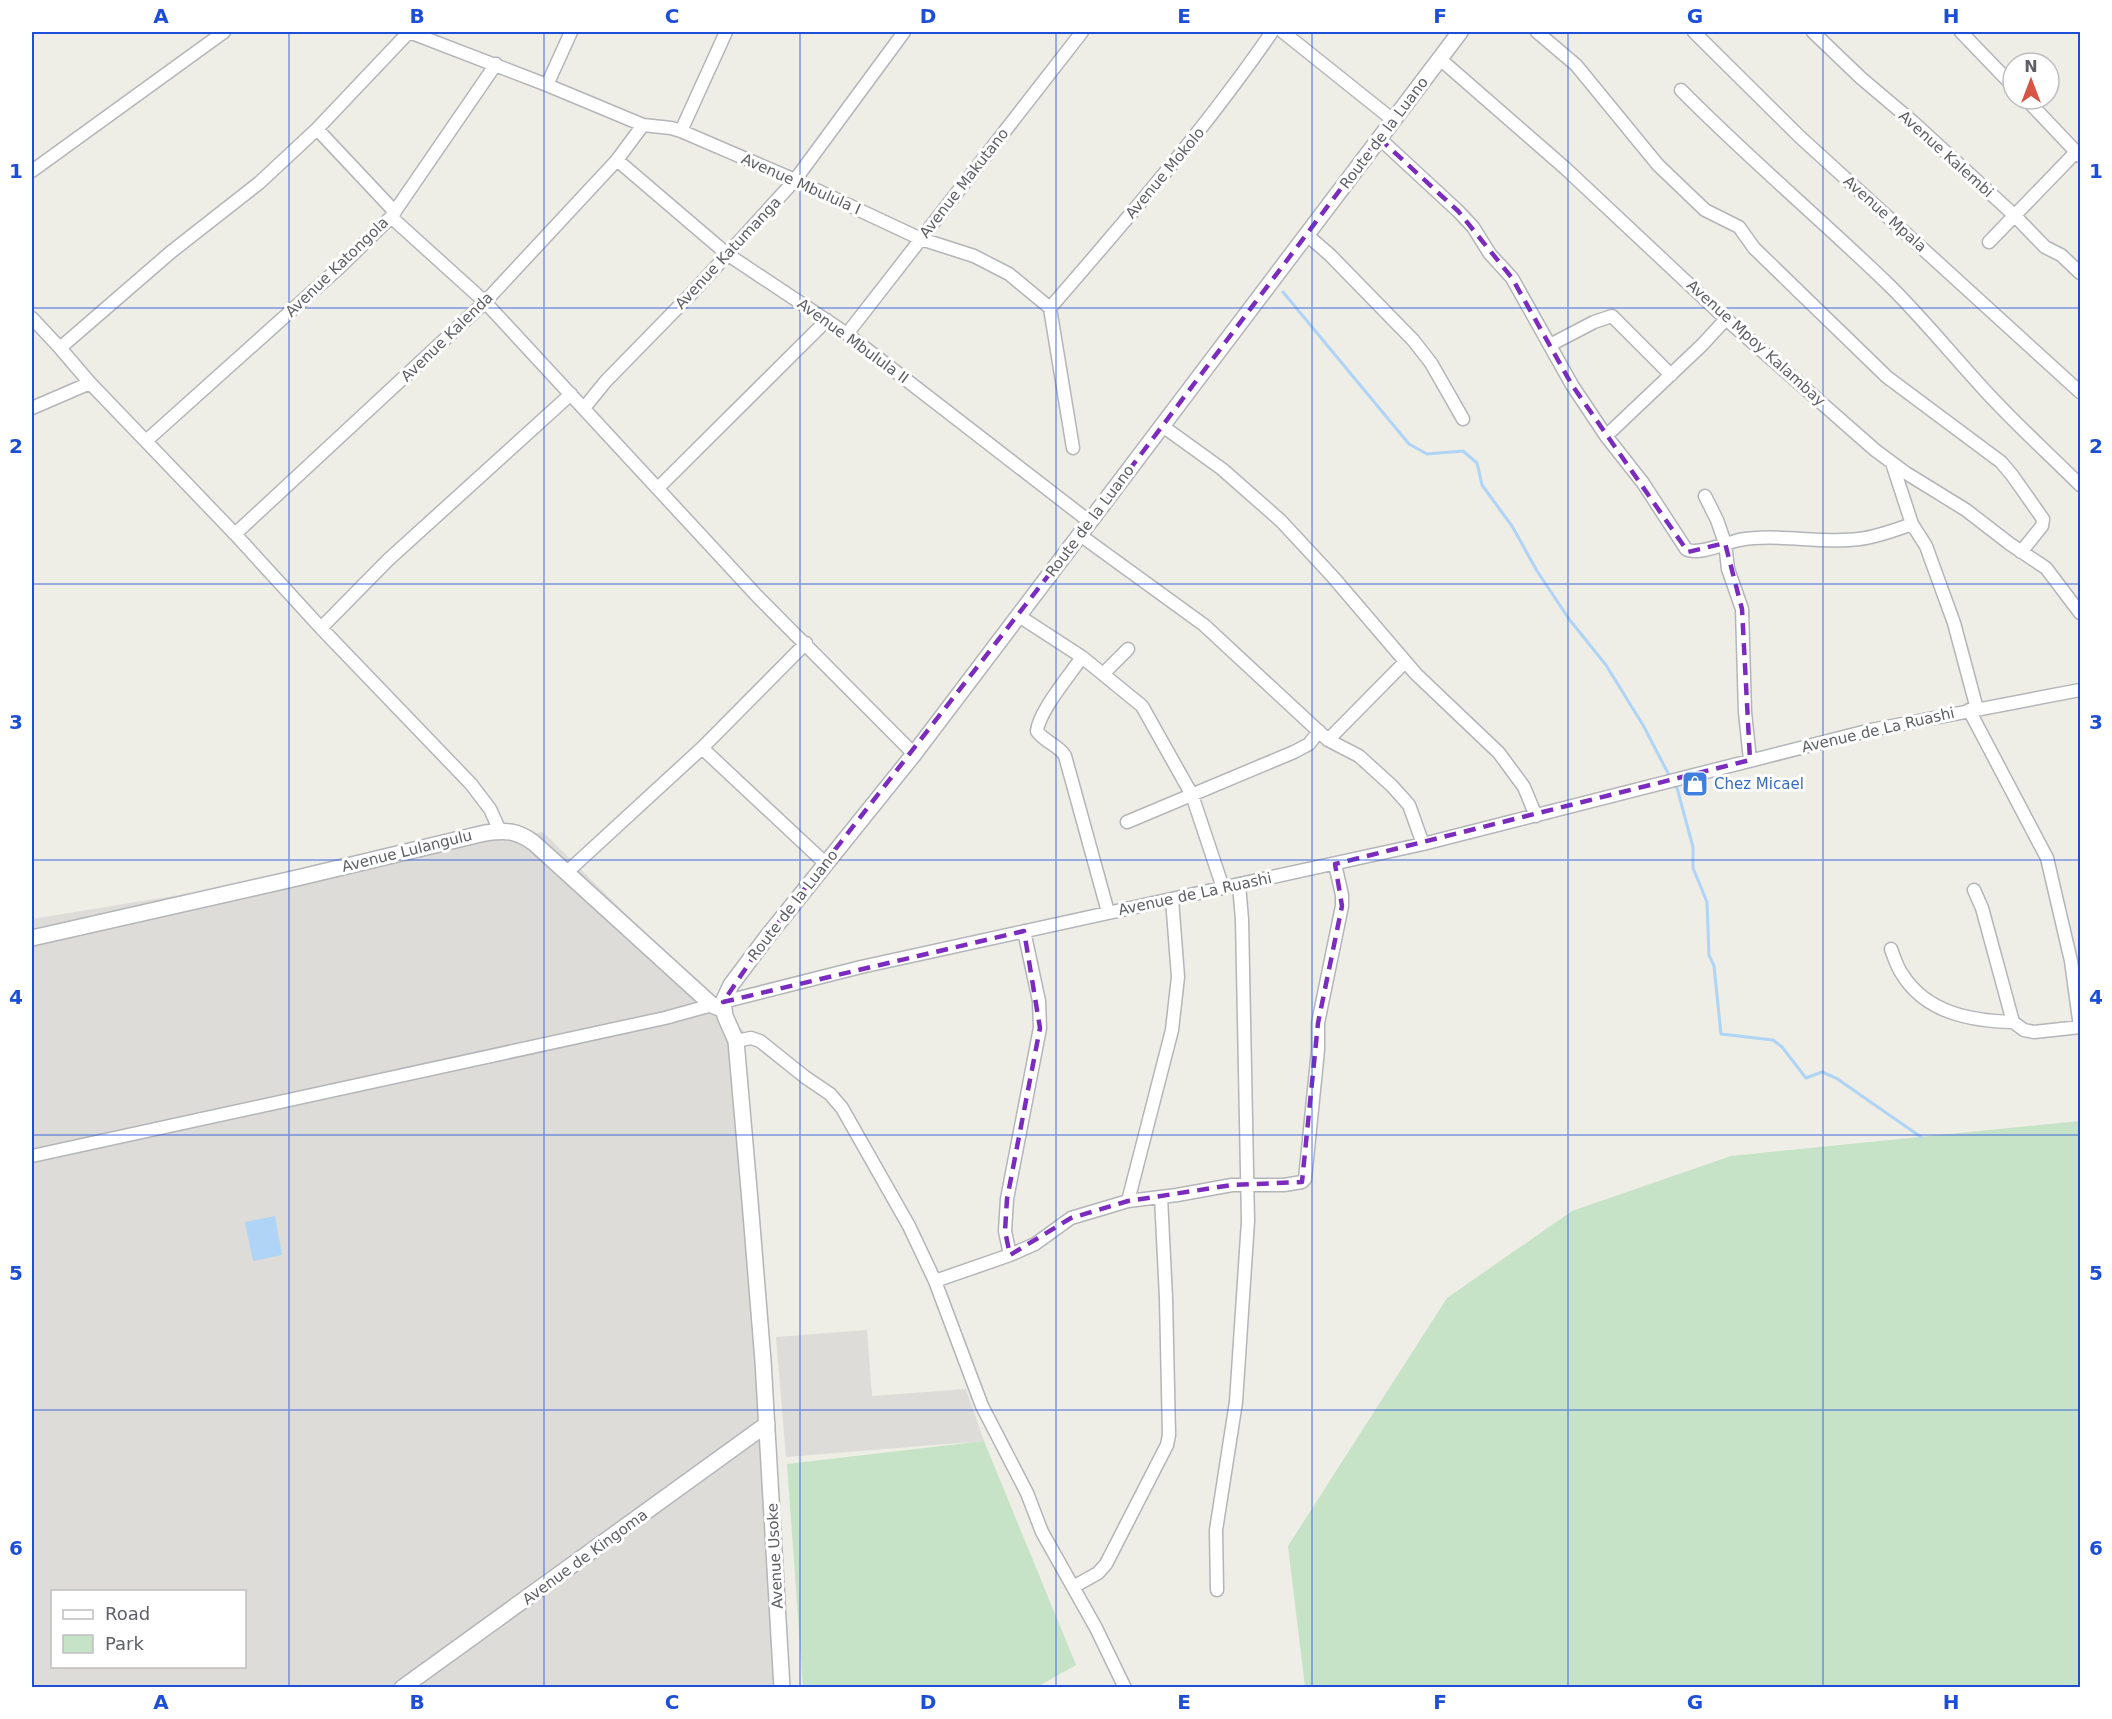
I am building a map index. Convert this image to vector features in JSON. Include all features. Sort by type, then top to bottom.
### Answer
[{"type":"street","points":[[32,171],[224,32]]},
{"type":"street","points":[[60,348],[171,252],[259,183],[415,32]]},
{"type":"street","name":"Avenue Mbulula I","points":[[415,32],[643,125],[681,131],[921,238],[955,248],[992,265],[1028,288],[1050,308]]},
{"type":"street","points":[[547,85],[571,32]]},
{"type":"street","points":[[681,131],[726,32]]},
{"type":"street","name":"Avenue Katumanga","points":[[584,408],[606,381],[693,292],[795,180],[904,32]]},
{"type":"street","name":"Avenue Makutano","points":[[847,334],[1082,32]]},
{"type":"street","name":"Avenue Mokolo","points":[[1050,308],[1194,139],[1233,89],[1272,32]]},
{"type":"street","points":[[1283,32],[1393,120]]},
{"type":"street","name":"Route de la Luano","points":[[720,1006],[731,985],[825,863],[914,754],[1460,32]]},
{"type":"street","points":[[1537,32],[1576,65],[1658,165],[1705,210],[1739,227],[1754,248],[1877,368],[2001,462],[2043,519],[2042,526],[2021,552]]},
{"type":"street","name":"Avenue Mpala","points":[[1694,32],[1800,137],[2080,392]]},
{"type":"street","name":"Avenue Kalembi","points":[[1813,32],[2014,215],[2045,247],[2061,255],[2080,273]]},
{"type":"street","points":[[1961,32],[2001,74]]},
{"type":"street","name":"Avenue Mpoy Kalambay","points":[[1440,59],[1565,168],[1726,319],[1892,462],[1966,510],[2021,552],[2046,567],[2080,613]]},
{"type":"street","name":"Avenue Katongola","points":[[146,441],[341,266],[393,214],[495,64]]},
{"type":"street","points":[[1681,90],[1729,139],[1823,222],[1890,287],[1934,332],[1981,387],[2080,485]]},
{"type":"street","points":[[1989,242],[2078,154],[2037,111]]},
{"type":"street","name":"Avenue Kalenda","points":[[235,534],[485,302],[617,160],[643,125]]},
{"type":"street","points":[[317,129],[393,214],[485,302],[758,597],[914,754]]},
{"type":"street","points":[[1379,138],[1473,227],[1490,254],[1518,287],[1572,385],[1606,436],[1643,483],[1686,549],[1705,550],[1725,543],[1757,538],[1859,539],[1912,524]]},
{"type":"street","name":"Avenue Mbulula II","points":[[617,160],[727,254],[847,334],[1090,522]]},
{"type":"street","points":[[1308,235],[1413,340],[1431,363],[1462,419]]},
{"type":"street","points":[[1050,308],[1073,448]]},
{"type":"street","points":[[1550,345],[1612,316],[1671,375]]},
{"type":"street","points":[[32,318],[90,383],[471,784],[490,809],[500,831]]},
{"type":"street","points":[[1606,436],[1726,319]]},
{"type":"street","points":[[658,488],[827,320]]},
{"type":"street","points":[[32,408],[90,383]]},
{"type":"street","points":[[321,628],[388,560],[571,394]]},
{"type":"street","points":[[1161,425],[1222,469],[1281,521],[1333,577],[1405,662],[1508,764],[1524,787],[1536,816]]},
{"type":"street","points":[[1891,949],[1901,973],[1910,986],[1923,998],[1947,1012],[1969,1019],[2013,1022],[2025,1030],[2034,1032],[2080,1027],[2071,961],[2047,858],[1973,709],[1954,623],[1926,546],[1912,524],[1892,462]]},
{"type":"street","points":[[1705,496],[1725,543],[1728,569],[1742,609],[1745,712],[1750,760]]},
{"type":"street","points":[[1080,535],[1204,625],[1323,735],[1359,756],[1401,794],[1408,805],[1423,844]]},
{"type":"street","points":[[1019,616],[1082,657],[1142,706],[1192,795],[1223,888]]},
{"type":"street","points":[[566,873],[702,748],[806,643]]},
{"type":"street","points":[[1103,674],[1128,649]]},
{"type":"street","points":[[1082,657],[1049,705],[1040,720],[1037,731],[1065,756],[1108,912]]},
{"type":"street","points":[[1127,822],[1309,744],[1323,735],[1405,662]]},
{"type":"street","name":"Avenue de La Ruashi","points":[[32,1156],[720,1006],[861,967],[1423,844],[1871,730],[2080,690]]},
{"type":"street","points":[[702,748],[825,863]]},
{"type":"street","name":"Avenue Lulangulu","points":[[32,938],[286,881],[485,832],[515,832],[526,837],[720,1006]]},
{"type":"street","points":[[935,1281],[1035,1244],[1071,1218],[1128,1201],[1224,1186],[1298,1185],[1305,1179],[1318,1050],[1318,1023],[1342,906],[1341,885],[1335,864]]},
{"type":"street","points":[[1217,1590],[1216,1530],[1236,1402],[1248,1221],[1242,919],[1239,885]]},
{"type":"street","points":[[1974,891],[1982,908],[2013,1022]]},
{"type":"street","points":[[1128,1201],[1172,1030],[1179,977],[1172,899]]},
{"type":"street","points":[[1010,1255],[1005,1232],[1007,1199],[1040,1028],[1039,1001],[1024,931]]},
{"type":"street","name":"Avenue Usoke","points":[[720,1006],[736,1041],[767,1424],[782,1688]]},
{"type":"street","points":[[736,1041],[751,1038],[760,1041],[830,1094],[842,1108],[894,1197],[935,1281],[982,1406],[1027,1493],[1042,1532],[1096,1628],[1125,1688]]},
{"type":"street","points":[[1073,1587],[1098,1573],[1106,1564],[1167,1445],[1169,1435],[1166,1298],[1161,1197]]},
{"type":"street","name":"Avenue de Kingoma","points":[[402,1688],[767,1424]]},
{"type":"highlighted area","points":[[1379,138],[1458,211],[1512,278],[1572,385],[1688,552],[1725,543],[1742,609],[1750,760],[1335,864],[1342,906],[1318,1023],[1302,1182],[1232,1185],[1128,1201],[1071,1218],[1010,1255],[1005,1231],[1007,1199],[1040,1028],[1024,931],[723,1002],[767,937],[1090,522]]},
{"type":"shaded area","points":[[543,832],[744,1031],[775,1687],[32,1688],[32,919],[296,876],[348,861]]},
{"type":"shaded area","points":[[867,1330],[872,1396],[966,1389],[984,1441],[786,1457],[776,1337]]},
{"type":"green space","points":[[2080,1121],[2080,1687],[1305,1687],[1288,1546],[1447,1298],[1572,1211],[1731,1156]]},
{"type":"green space","points":[[984,1441],[1076,1665],[1037,1687],[803,1687],[787,1464]]},
{"type":"water","points":[[275,1216],[282,1255],[253,1261],[245,1222]]},
{"type":"waterway","points":[[1283,292],[1409,444],[1427,454],[1463,451],[1477,463],[1482,485],[1512,526],[1537,571],[1569,619],[1606,665],[1643,725],[1670,777]]},
{"type":"waterway","points":[[1673,783],[1677,788],[1693,847],[1693,868],[1707,902],[1709,955],[1714,966],[1721,1034],[1773,1040],[1782,1047],[1806,1078],[1822,1072],[1836,1078],[1921,1137]]},
{"type":"place","name":"Chez Micael","points":[[1695,784]]}]
